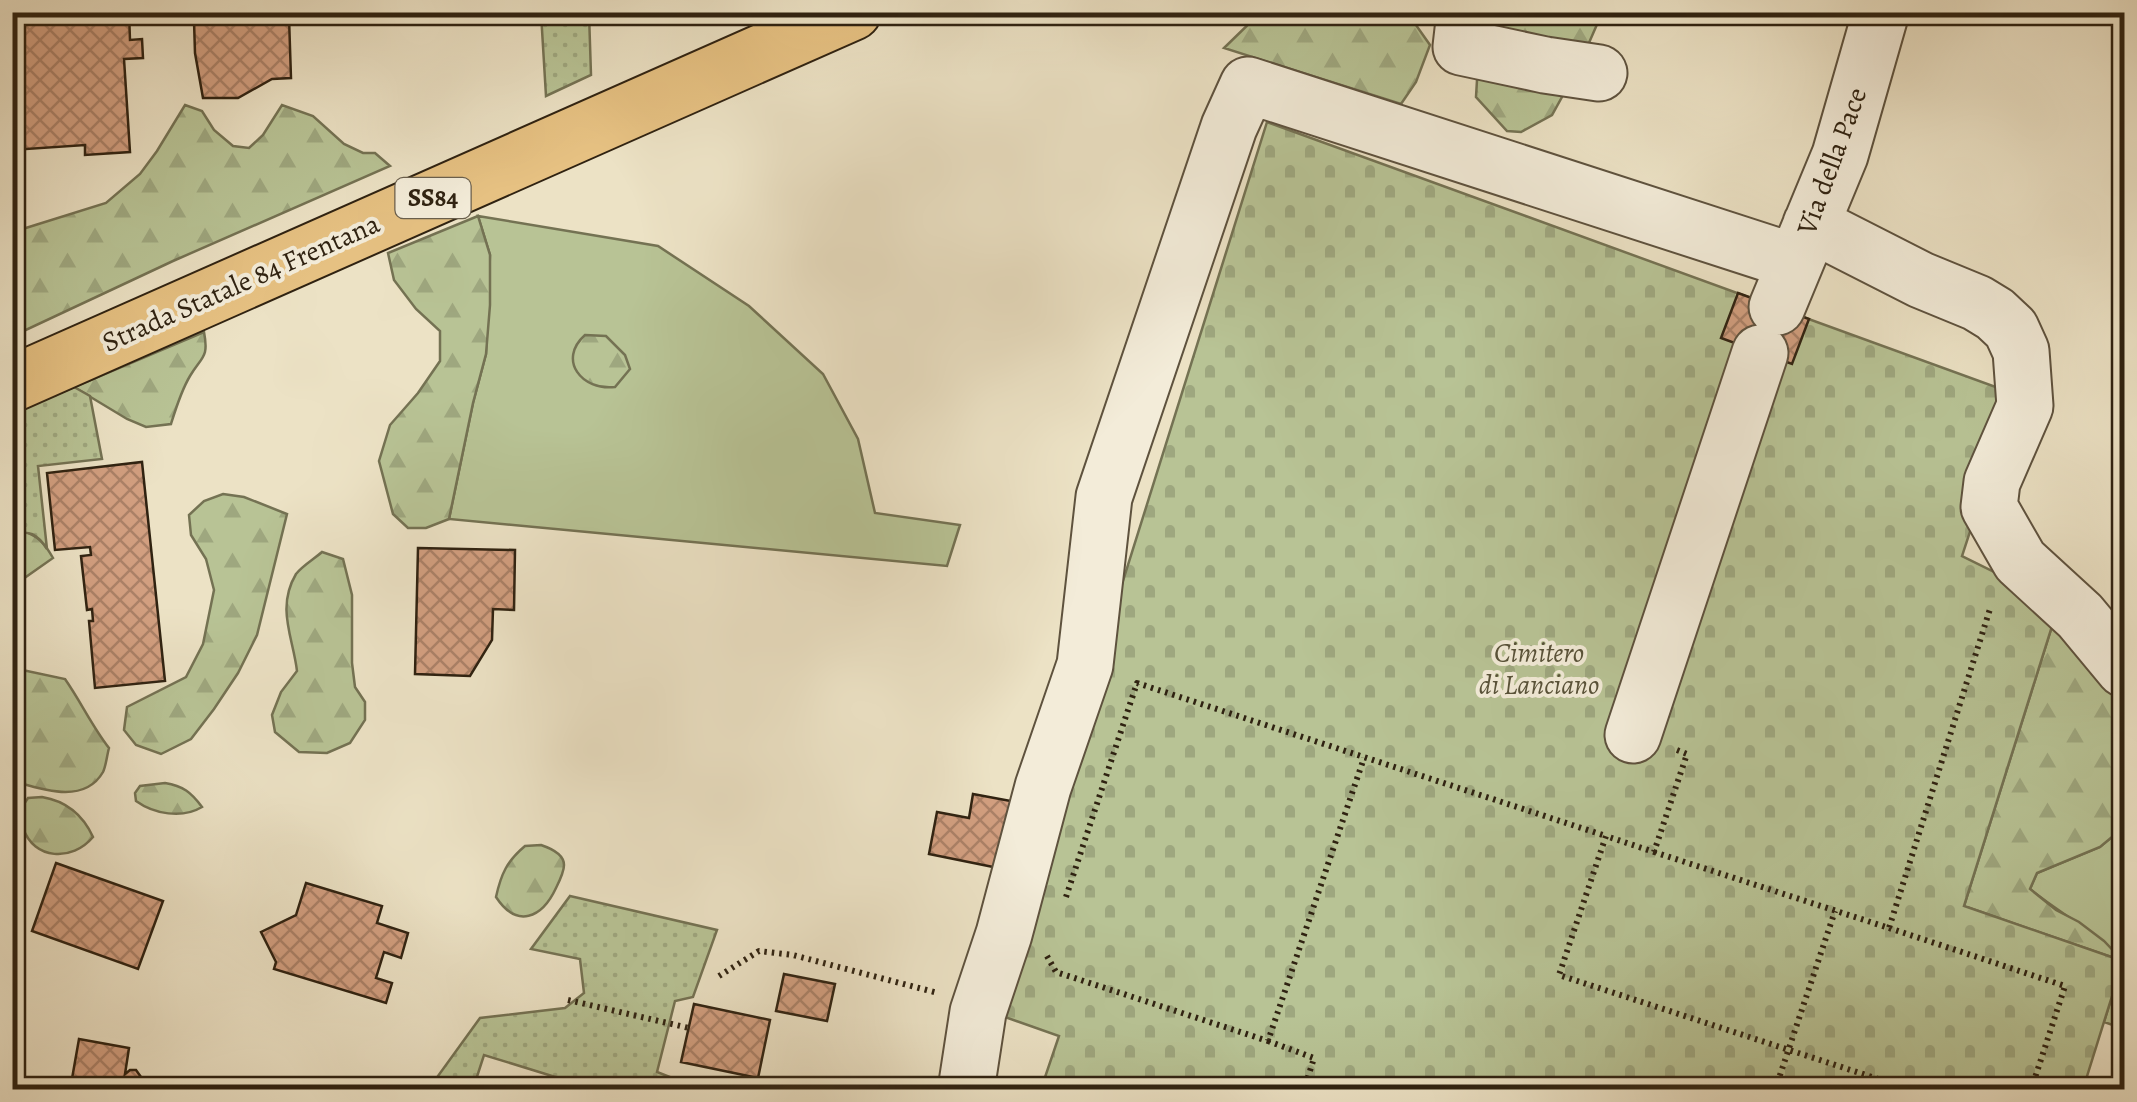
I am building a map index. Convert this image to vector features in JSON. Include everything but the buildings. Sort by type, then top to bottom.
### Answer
[{"type":"main road","name":"Strada Statale 84 Frentana","points":[[12,384],[853,12]]},
{"type":"street","points":[[1461,12],[1461,47],[1599,73]]},
{"type":"street","name":"Via della Pace","points":[[1633,735],[1786,286],[1840,155],[1881,12]]},
{"type":"street","points":[[966,1090],[978,1012],[1004,934],[1043,787],[1084,665],[1104,497],[1229,127],[1248,84],[1786,286],[1921,280],[1995,314],[2011,329],[2021,350],[2025,406],[1992,482],[1989,507],[2020,561],[2080,616],[2124,670]]},
{"type":"path","points":[[1889,928],[1990,609]]},
{"type":"path","points":[[1065,902],[1137,683],[2065,986],[2031,1090]]},
{"type":"path","points":[[1633,735],[1687,754],[1654,852]]},
{"type":"path","points":[[1268,1041],[1364,758]]},
{"type":"path","points":[[1606,836],[1559,974],[1912,1090]]},
{"type":"path","points":[[1775,1090],[1835,911]]},
{"type":"path","points":[[1053,938],[1047,956],[1056,972],[1314,1058],[1304,1090]]},
{"type":"path","points":[[720,976],[759,951],[793,954],[959,999],[983,996]]},
{"type":"path","points":[[568,1000],[689,1028]]},
{"type":"green space","points":[[1261,12],[1367,13],[1416,25],[1430,45],[1416,82],[1401,104],[1224,48]]},
{"type":"green space","points":[[541,13],[589,13],[591,75],[546,96]]},
{"type":"green space","points":[[1481,13],[1602,13],[1552,115],[1521,132],[1507,131],[1476,97]]},
{"type":"green space","points":[[185,105],[202,111],[214,130],[233,146],[249,148],[263,135],[282,105],[313,116],[344,144],[363,153],[375,153],[390,166],[13,336],[13,232],[106,203],[140,174]]},
{"type":"green space","name":"Cimitero di Lanciano","points":[[1267,122],[2015,394],[1962,556],[2059,604],[1964,906],[2123,961],[2083,1089],[1041,1089],[1059,1036],[988,1011]]},
{"type":"green space","points":[[478,216],[658,246],[749,306],[823,374],[858,439],[875,513],[960,525],[947,566],[449,519],[486,354],[490,255]]},
{"type":"green space","points":[[478,216],[490,255],[486,354],[449,519],[426,528],[408,528],[393,514],[379,461],[390,425],[440,361],[440,331],[416,309],[394,280],[388,253]]},
{"type":"green space","points":[[204,332],[205,352],[184,388],[171,424],[146,427],[74,387]]},
{"type":"green space","points":[[585,335],[606,336],[625,355],[630,369],[615,387],[592,384],[577,372],[573,354]]},
{"type":"green space","points":[[74,387],[90,396],[102,459],[38,466],[47,549],[32,534],[13,536],[13,413]]},
{"type":"green space","points":[[223,494],[244,497],[287,514],[257,635],[238,673],[191,739],[161,754],[136,745],[124,730],[127,707],[186,677],[203,644],[214,590],[206,559],[191,535],[189,515],[204,501]]},
{"type":"green space","points":[[23,531],[41,541],[53,558],[13,586],[13,537]]},
{"type":"green space","points":[[322,552],[343,559],[352,595],[355,687],[365,702],[365,720],[350,743],[327,753],[299,752],[275,732],[272,715],[281,692],[297,671],[286,611],[290,587],[296,574]]},
{"type":"green space","points":[[2059,604],[2124,684],[2124,827],[2100,847],[2037,873],[2030,889],[2104,941],[2123,961],[1964,906]]},
{"type":"green space","points":[[13,668],[65,679],[109,748],[104,770],[95,782],[61,792],[13,781]]},
{"type":"green space","points":[[165,783],[186,791],[202,807],[186,813],[168,813],[136,801],[135,793],[140,786]]},
{"type":"green space","points":[[42,797],[73,810],[93,837],[65,854],[44,852],[36,846],[28,839],[20,814],[28,798]]},
{"type":"green space","points":[[2124,827],[2124,1029],[2104,1022],[2123,961],[2030,889],[2037,873],[2100,847]]},
{"type":"green space","points":[[541,845],[562,858],[560,880],[544,907],[529,916],[512,913],[496,897],[503,875],[525,846]]},
{"type":"green space","points":[[570,896],[717,930],[693,997],[675,1001],[657,1072],[675,1079],[672,1089],[594,1089],[484,1055],[473,1089],[430,1087],[480,1018],[565,1008],[584,993],[580,959],[531,949]]}]
